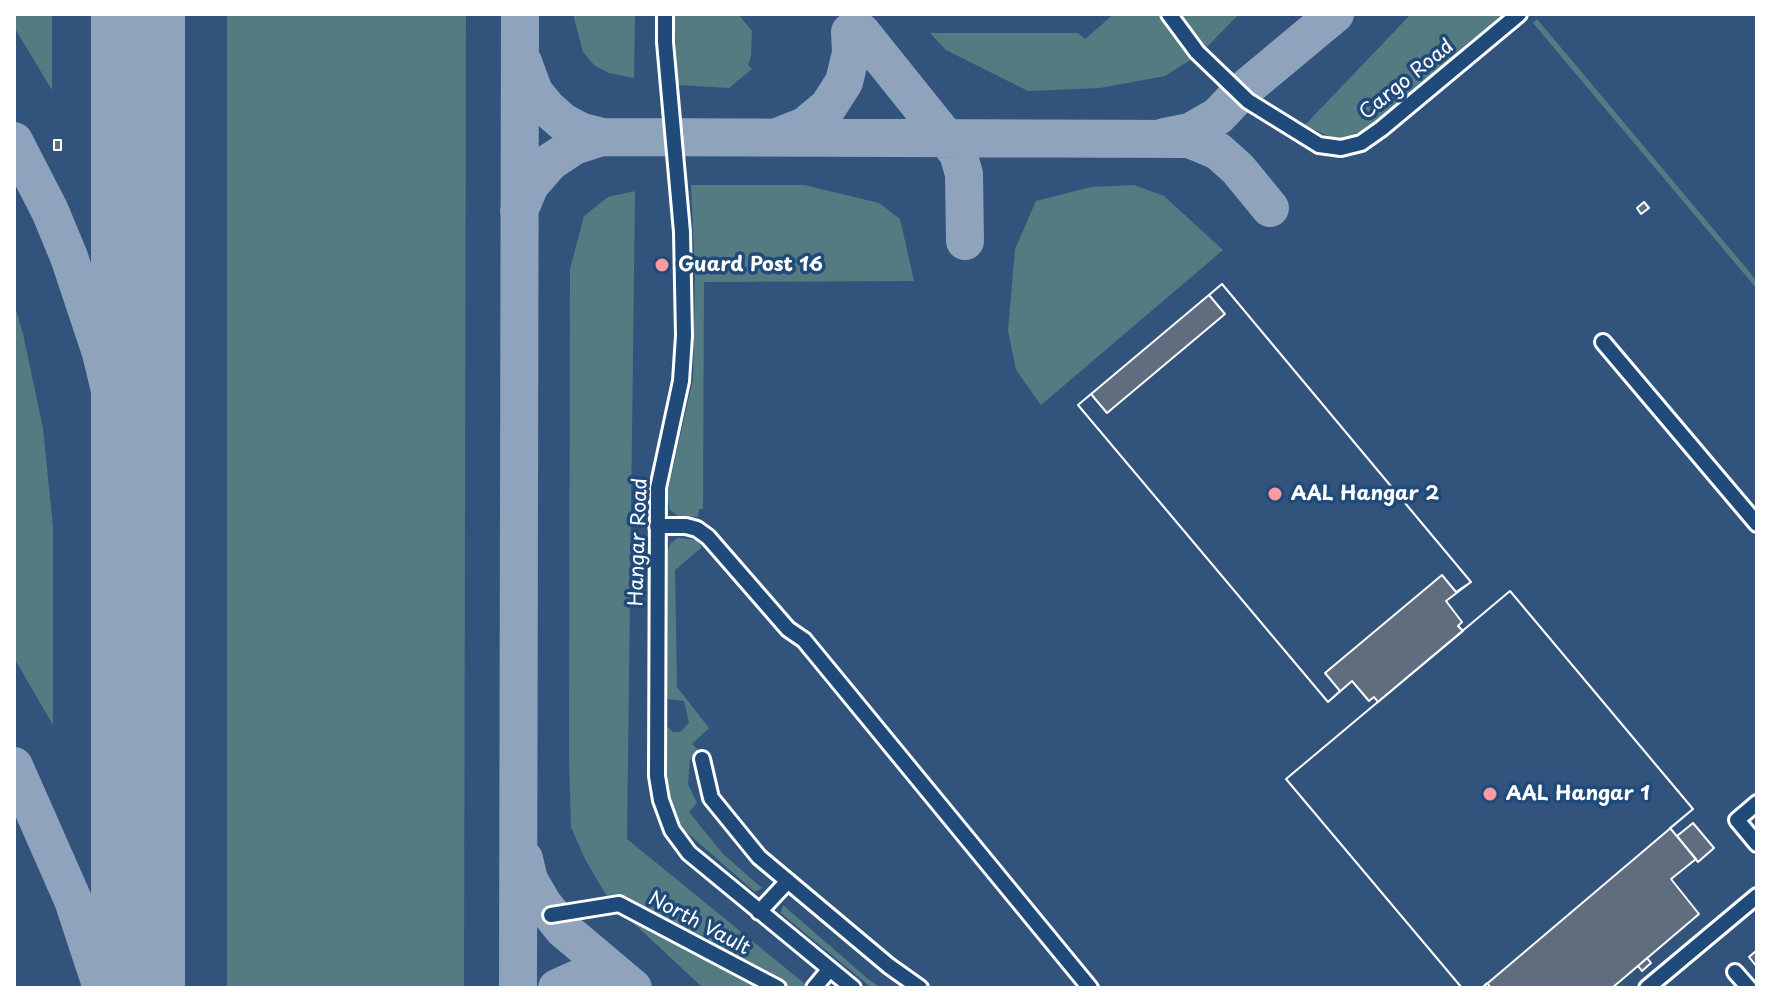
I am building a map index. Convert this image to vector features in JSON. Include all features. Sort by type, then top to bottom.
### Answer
[{"type":"street","name":"Hangar Road","points":[[665,14],[682,232],[684,336],[681,381],[658,488],[657,776],[661,800],[672,830],[689,853],[853,988]]},
{"type":"street","name":"Cargo Road","points":[[1169,14],[1197,52],[1248,101],[1319,145],[1341,148],[1361,143],[1381,129],[1519,14]]},
{"type":"street","points":[[1603,342],[1757,524]]},
{"type":"street","points":[[657,526],[686,526],[708,537],[788,629],[804,640],[1090,988]]},
{"type":"street","points":[[702,759],[711,798],[759,857],[889,966],[920,988]]},
{"type":"street","points":[[1757,803],[1737,820],[1757,844]]},
{"type":"street","points":[[759,912],[788,881]]},
{"type":"street","points":[[1647,988],[1757,896]]},
{"type":"street","name":"North Vault","points":[[551,915],[619,904],[778,988]]},
{"type":"street","points":[[814,988],[829,970]]},
{"type":"street","points":[[1735,972],[1749,988]]},
{"type":"shaded area","points":[[14,14],[1757,14],[1757,988],[14,988]]},
{"type":"green space","points":[[14,14],[52,14],[52,90],[14,27]]},
{"type":"green space","points":[[227,14],[466,14],[464,988],[227,988]]},
{"type":"green space","points":[[573,14],[635,14],[634,78],[609,73],[595,66],[583,52]]},
{"type":"green space","points":[[674,14],[738,14],[752,31],[748,65],[752,69],[729,88],[678,85]]},
{"type":"green space","points":[[1114,14],[1157,14],[1195,57],[1165,76],[1100,88],[1028,91],[946,50],[930,33],[1078,33],[1085,39]]},
{"type":"green space","points":[[1178,14],[1239,14],[1206,48]]},
{"type":"green space","points":[[1411,14],[1507,14],[1364,130],[1341,139],[1305,125]]},
{"type":"green space","points":[[1537,19],[1757,281],[1757,289],[1533,23]]},
{"type":"green space","points":[[691,185],[804,185],[879,203],[900,219],[914,281],[704,282],[703,509],[699,509],[698,517],[678,516],[670,510],[667,495],[693,379],[695,274]]},
{"type":"green space","points":[[1134,185],[1164,196],[1223,250],[1041,405],[1016,370],[1008,331],[1015,249],[1036,201],[1091,187]]},
{"type":"green space","points":[[635,191],[627,839],[805,984],[801,988],[703,988],[609,900],[571,827],[570,269],[584,216],[608,197]]},
{"type":"green space","points":[[14,303],[43,428],[53,527],[53,725],[14,658]]},
{"type":"green space","points":[[678,538],[698,540],[702,547],[675,570],[677,687],[709,728],[692,744],[700,751],[690,760],[688,784],[697,803],[689,812],[723,854],[762,888],[755,892],[684,830],[667,795],[667,726],[673,732],[680,732],[689,723],[684,701],[667,699],[666,554],[671,543]]},
{"type":"green space","points":[[783,905],[881,988],[872,988],[789,920],[781,913]]},
{"type":"building","points":[[54,140],[61,140],[61,150],[54,150]]},
{"type":"building","points":[[1644,202],[1649,208],[1641,214],[1637,208]]},
{"type":"building","name":"Guard Post 16","points":[[659,259],[664,259],[664,270],[659,270]]},
{"type":"building","name":"AAL Hangar 2","points":[[1222,284],[1471,582],[1456,592],[1442,575],[1325,673],[1340,691],[1328,702],[1078,405],[1091,394],[1107,413],[1225,314],[1209,295]]},
{"type":"building","name":"AAL Hangar 2","points":[[1222,284],[1471,582],[1446,601],[1462,622],[1458,626],[1463,631],[1378,702],[1374,697],[1369,701],[1352,681],[1328,702],[1078,405]]},
{"type":"building","name":"AAL Hangar 1","points":[[1510,591],[1693,809],[1482,988],[1462,988],[1286,779]]},
{"type":"building","name":"AAL Hangar 1","points":[[1510,591],[1693,809],[1670,828],[1696,859],[1671,879],[1699,914],[1612,988],[1491,988],[1487,983],[1482,988],[1462,988],[1286,779]]},
{"type":"building","points":[[1693,823],[1714,848],[1698,862],[1677,836]]},
{"type":"building","points":[[1757,950],[1757,967],[1749,957]]},
{"type":"building","points":[[1647,958],[1651,963],[1642,971],[1638,966]]},
{"type":"taxiway","points":[[518,988],[520,14]]},
{"type":"taxiway","points":[[1165,137],[1190,132],[1218,116],[1240,93],[1335,14]]},
{"type":"taxiway","points":[[780,136],[805,126],[828,107],[844,82],[851,53],[850,32]]},
{"type":"taxiway","points":[[861,32],[958,153],[964,174],[965,241]]},
{"type":"taxiway","points":[[523,62],[534,92],[547,108],[563,122],[582,132],[602,137],[1189,139],[1218,151],[1238,169],[1270,208]]},
{"type":"taxiway","points":[[519,211],[530,185],[550,162],[574,146],[602,137]]},
{"type":"taxiway","points":[[14,141],[50,211],[69,257],[101,353],[125,469],[138,596]]},
{"type":"taxiway","points":[[14,766],[73,900],[102,988]]},
{"type":"taxiway","points":[[524,859],[529,880],[563,929],[633,988]]},
{"type":"taxiway","points":[[557,988],[577,979],[606,978],[631,987]]},
{"type":"runway","points":[[138,14],[138,988]]},
{"type":"place","name":"Guard Post 16","points":[[662,265]]},
{"type":"place","name":"AAL Hangar 2","points":[[1275,494]]},
{"type":"place","name":"AAL Hangar 1","points":[[1490,794]]}]
